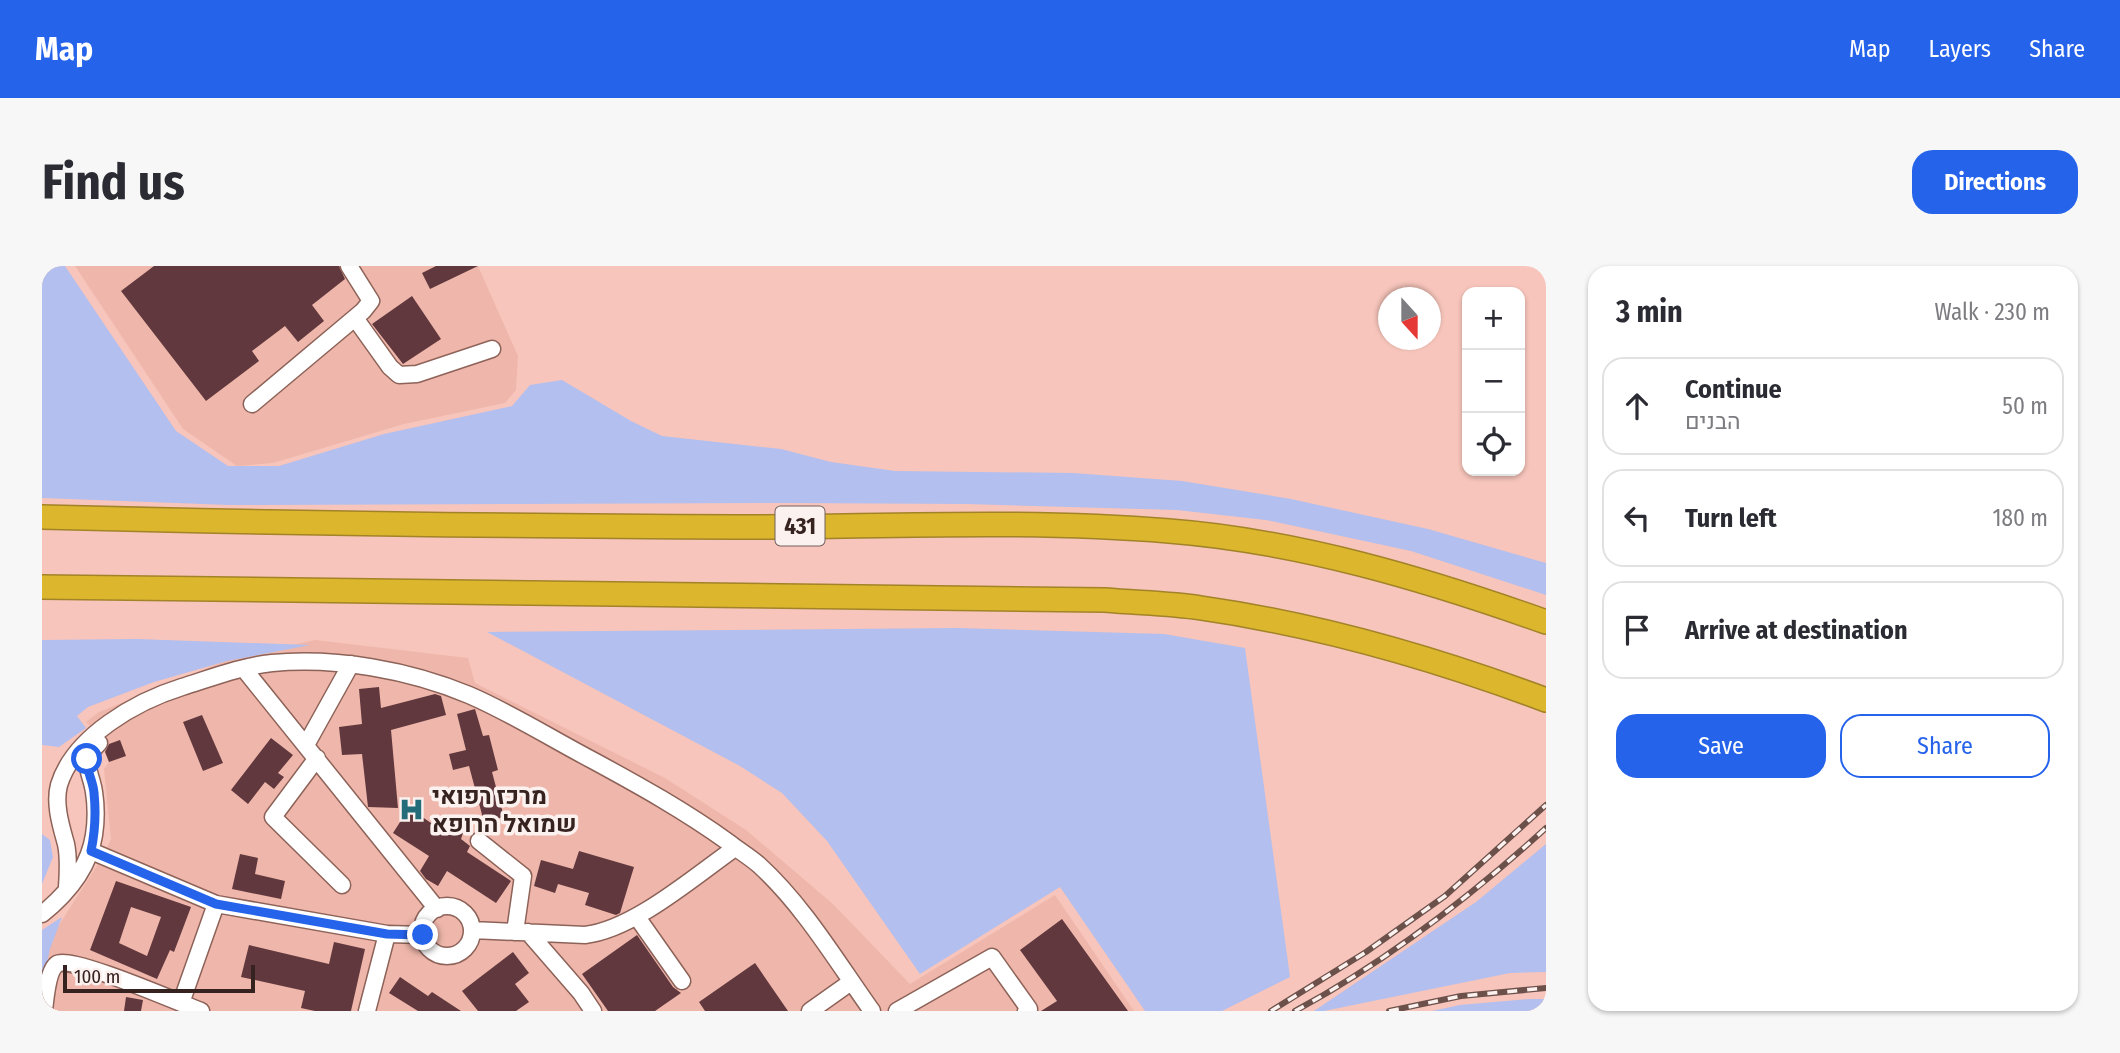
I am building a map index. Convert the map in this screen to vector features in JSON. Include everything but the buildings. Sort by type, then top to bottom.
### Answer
[{"type":"highway","name":"431","points":[[42,517],[738,527],[981,524],[1171,531],[1245,541],[1363,566],[1439,586],[1546,622]]},
{"type":"highway","points":[[42,587],[977,597],[1141,603],[1232,613],[1351,636],[1466,671],[1543,699]]},
{"type":"street","points":[[252,404],[355,318],[371,301],[349,266]]},
{"type":"street","points":[[355,318],[390,367],[399,375],[417,374],[492,349]]},
{"type":"street","points":[[42,914],[59,900],[67,887],[75,881],[91,851],[95,832],[94,793],[87,759],[111,721],[169,691],[244,669],[271,663],[351,664],[433,682],[469,695],[640,785],[692,816],[758,864],[793,901],[872,1011]]},
{"type":"street","points":[[306,745],[351,664]]},
{"type":"street","points":[[244,669],[437,909]]},
{"type":"street","points":[[67,887],[68,865],[59,825],[58,791],[67,769],[100,736]]},
{"type":"street","points":[[317,758],[273,817],[342,886]]},
{"type":"street","points":[[67,769],[88,773]]},
{"type":"street","points":[[62,834],[75,839],[95,832]]},
{"type":"street","points":[[480,841],[523,876],[522,932],[581,993],[593,1011]]},
{"type":"street","points":[[472,930],[585,935],[603,933],[637,917],[735,848]]},
{"type":"street","points":[[91,851],[216,904],[387,934],[423,935]]},
{"type":"street","points":[[181,1003],[216,904]]},
{"type":"street","points":[[452,907],[460,910],[471,922],[472,930],[467,946],[454,955],[437,954],[430,949],[423,935],[425,920],[437,909],[452,907]]},
{"type":"street","points":[[637,917],[682,981]]},
{"type":"street","points":[[367,1011],[387,934]]},
{"type":"street","points":[[897,1011],[992,957],[1029,1009],[1026,1011]]},
{"type":"street","points":[[44,1011],[54,967],[58,963],[67,962],[98,971],[201,1011]]},
{"type":"street","points":[[810,1011],[851,982]]},
{"type":"shaded area","points":[[42,266],[65,266],[176,431],[228,466],[279,466],[384,434],[512,406],[530,385],[562,380],[662,436],[781,449],[831,462],[895,471],[1073,473],[1182,481],[1291,499],[1428,529],[1546,563],[1546,595],[1411,551],[1266,520],[1177,510],[967,504],[786,503],[229,505],[42,498]]},
{"type":"shaded area","points":[[75,266],[478,266],[518,356],[516,390],[505,403],[404,424],[273,463],[237,466],[183,429]]},
{"type":"shaded area","points":[[957,628],[1164,634],[1245,648],[1290,977],[1222,1011],[1145,1011],[1060,887],[920,974],[827,841],[782,793],[740,766],[487,632]]},
{"type":"shaded area","points":[[137,639],[310,645],[227,661],[154,682],[88,707],[77,716],[86,728],[59,747],[42,745],[42,640]]},
{"type":"shaded area","name":"מרכז רפואי שמואל הרופא","points":[[315,640],[468,658],[475,683],[665,778],[746,830],[833,904],[910,984],[1055,895],[1134,1011],[42,1011],[45,947],[111,839],[104,769],[109,762],[105,751],[108,744],[86,722],[99,712],[227,660]]},
{"type":"shaded area","points":[[42,834],[50,840],[53,857],[42,884]]},
{"type":"shaded area","points":[[1546,844],[1546,972],[1510,973],[1314,1011],[1476,902]]},
{"type":"shaded area","points":[[62,917],[50,949],[42,986],[42,930]]},
{"type":"shaded area","points":[[1546,999],[1546,1011],[1432,1011],[1460,1005]]},
{"type":"railway","points":[[1271,1011],[1366,952],[1445,896],[1546,805]]},
{"type":"railway","points":[[1295,1011],[1395,950],[1487,879],[1546,828]]},
{"type":"railway","points":[[1389,1011],[1461,996],[1546,988]]},
{"type":"place","name":"מרכז רפואי שמואל הרופא","points":[[412,810]]},
{"type":"route","points":[[87,759],[86,766],[94,793],[95,832],[91,851],[216,904],[387,934],[423,935]]}]
